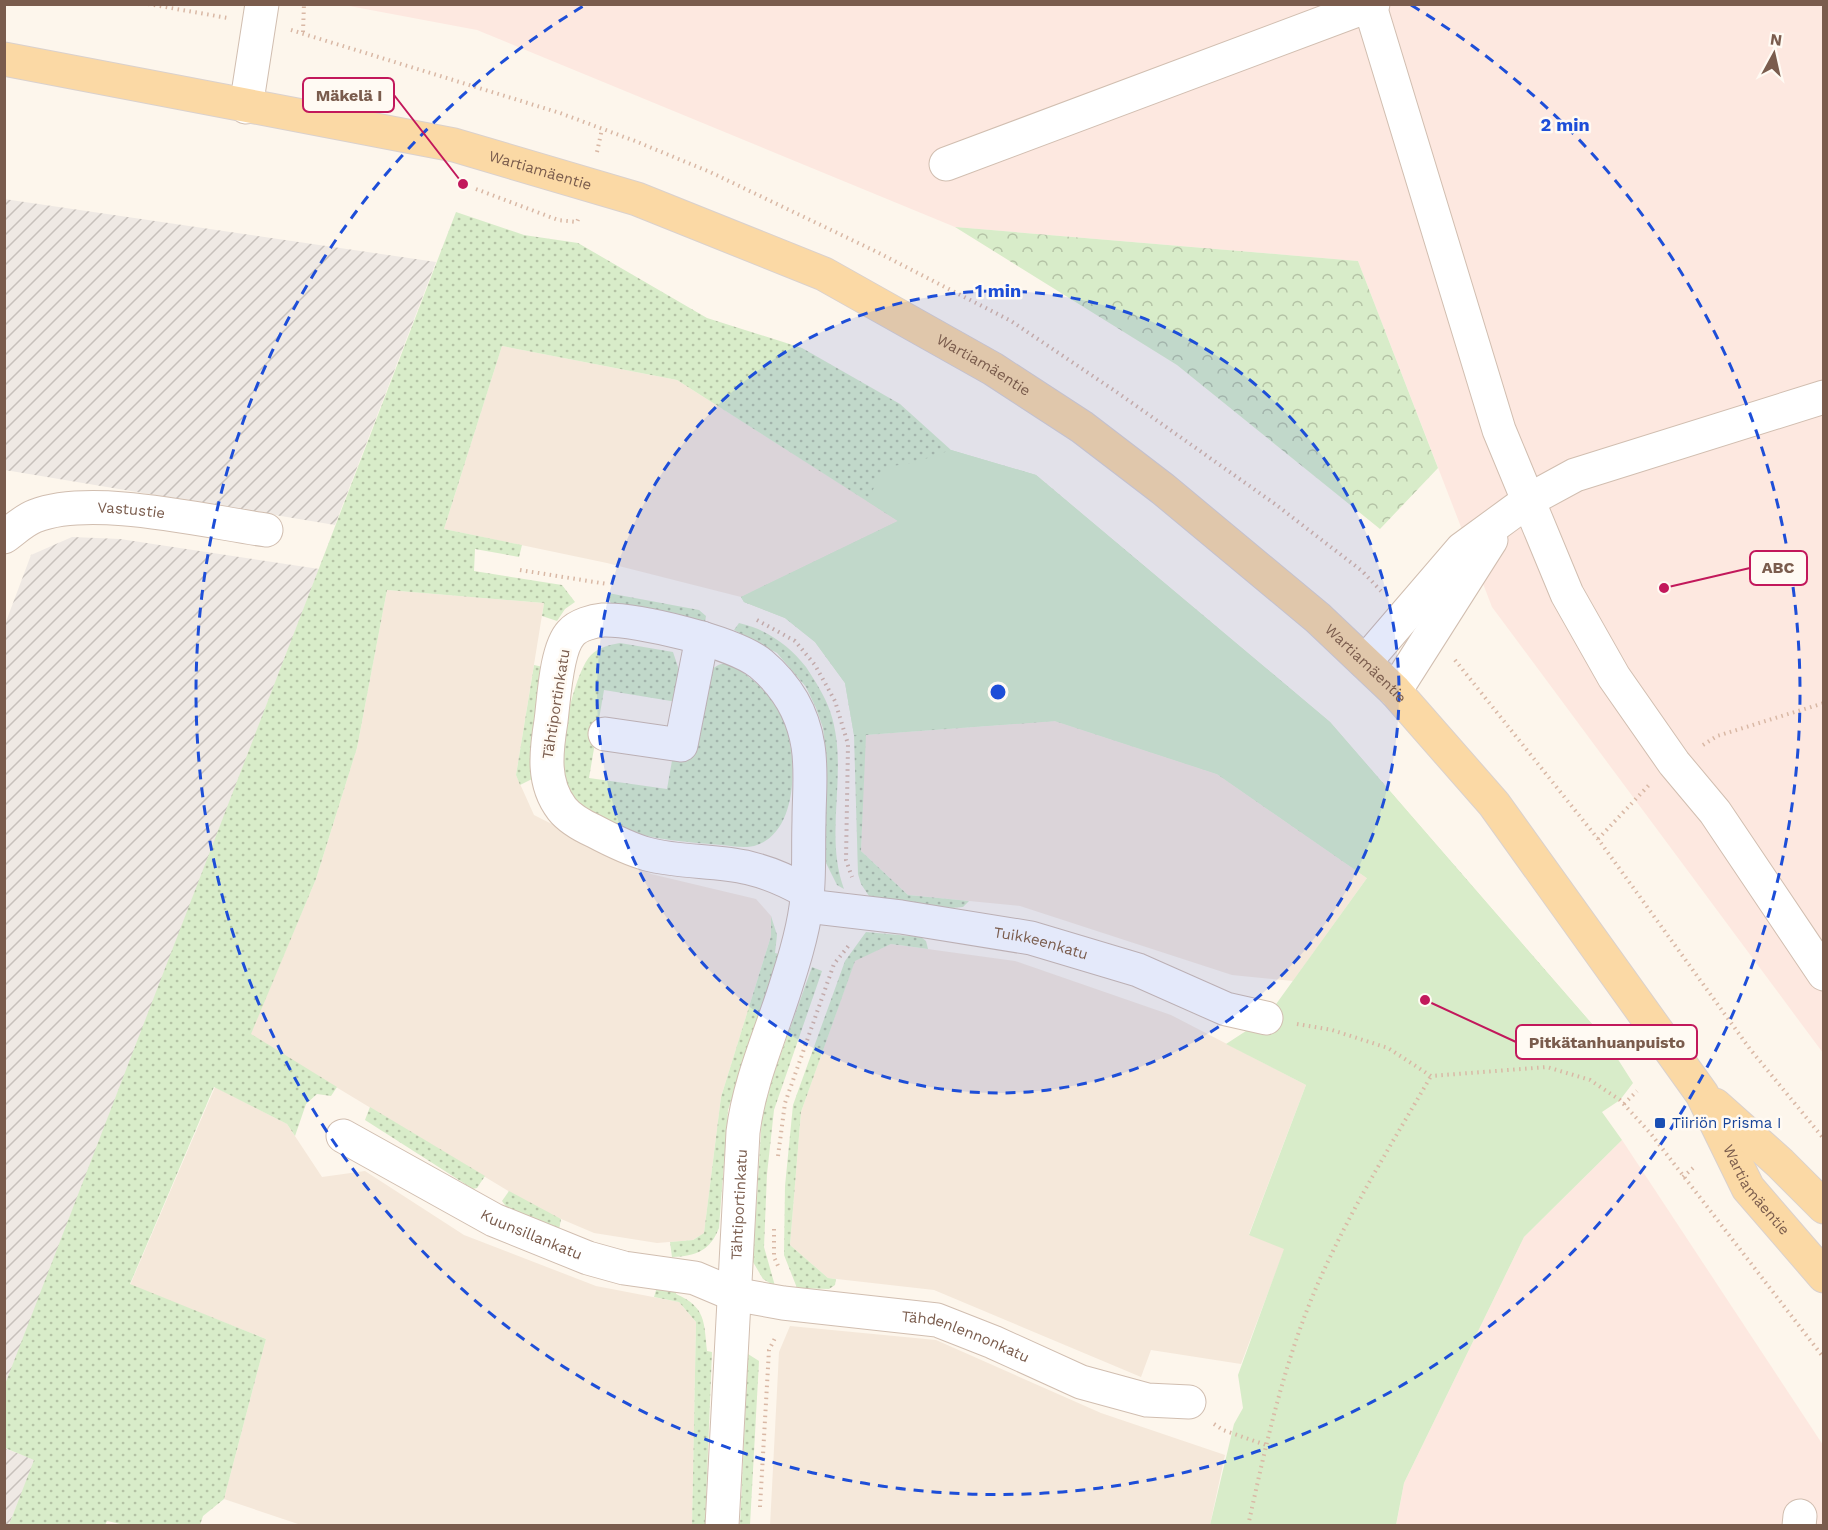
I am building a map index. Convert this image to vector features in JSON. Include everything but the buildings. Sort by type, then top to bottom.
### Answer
[{"type":"main road","name":"Wartiamäentie","points":[[4,59],[466,149],[637,199],[824,274],[993,369],[1082,427],[1163,489],[1318,618],[1395,691],[1494,804],[1702,1094],[1748,1188],[1824,1276]]},
{"type":"main road","name":"Wartiamäentie","points":[[1702,1094],[1780,1163],[1824,1207]]},
{"type":"street","points":[[246,107],[262,4]]},
{"type":"street","points":[[946,164],[1371,5],[1499,430],[1518,508],[1614,677],[1674,763],[1715,812],[1824,974]]},
{"type":"street","points":[[1365,662],[1462,549],[1518,508],[1575,475],[1824,397]]},
{"type":"street","name":"Vastustie","points":[[4,537],[33,517],[71,507],[115,508],[266,530]]},
{"type":"street","points":[[1395,691],[1518,508]]},
{"type":"street","name":"Tähtiportinkatu","points":[[722,1526],[747,1102],[783,994],[807,899],[810,773],[808,748],[798,709],[776,677],[759,662],[735,649],[702,638],[601,620],[578,628],[570,634],[560,662],[547,746],[546,769],[550,791],[563,811],[582,825],[616,842],[648,854],[748,868],[780,877],[807,899]]},
{"type":"street","points":[[605,734],[681,745],[702,638]]},
{"type":"street","name":"Tuikkeenkatu","points":[[807,899],[1031,938],[1138,970],[1226,1009],[1266,1018]]},
{"type":"street","name":"Kuunsillankatu","points":[[343,1136],[494,1220],[546,1243],[624,1268],[695,1278],[734,1294]]},
{"type":"street","name":"Tähdenlennonkatu","points":[[734,1294],[783,1303],[937,1320],[993,1341],[1081,1382],[1147,1400],[1189,1402]]},
{"type":"path","points":[[303,32],[304,4]]},
{"type":"path","points":[[1717,736],[1824,703]]},
{"type":"path","points":[[1266,1018],[1332,1030],[1388,1048],[1431,1076],[1546,1067],[1590,1080],[1624,1104],[1824,1358]]},
{"type":"path","points":[[1248,1526],[1286,1370],[1308,1309],[1354,1210],[1431,1076]]},
{"type":"path","points":[[1624,1104],[1637,1091]]},
{"type":"path","points":[[1683,1177],[1693,1168]]},
{"type":"path","points":[[1189,1402],[1223,1430],[1266,1445]]},
{"type":"shaded area","points":[[344,5],[1823,5],[1823,1053],[1492,607],[1358,261],[955,227],[477,30]]},
{"type":"shaded area","points":[[4,199],[436,262],[335,525],[5,470]]},
{"type":"shaded area","points":[[502,346],[677,380],[899,521],[741,597],[607,563],[444,529]]},
{"type":"shaded area","points":[[72,537],[120,539],[319,569],[5,1387],[4,627],[31,555]]},
{"type":"shaded area","points":[[387,590],[544,603],[516,775],[534,815],[651,874],[756,899],[771,916],[771,936],[721,1097],[704,1233],[693,1240],[657,1243],[594,1233],[540,1210],[250,1035],[316,879],[357,748]]},
{"type":"shaded area","points":[[1055,721],[1217,774],[1367,878],[1293,981],[1232,975],[1020,906],[908,895],[861,851],[865,735]]},
{"type":"shaded area","points":[[891,944],[1015,961],[1171,1015],[1306,1085],[1249,1234],[1285,1248],[1241,1364],[1151,1350],[1141,1377],[934,1290],[828,1278],[790,1245],[801,1112],[855,960]]},
{"type":"shaded area","points":[[215,1087],[287,1124],[322,1177],[365,1171],[464,1235],[596,1286],[679,1302],[696,1322],[692,1525],[301,1525],[224,1499],[266,1339],[130,1285]]},
{"type":"shaded area","points":[[1622,1140],[1823,1445],[1823,1525],[1396,1526],[1404,1483],[1524,1237]]},
{"type":"shaded area","points":[[790,1326],[936,1340],[1101,1413],[1225,1455],[1210,1525],[770,1526],[779,1352]]},
{"type":"shaded area","points":[[4,1448],[35,1460],[9,1525],[5,1525]]},
{"type":"green space","points":[[456,212],[524,235],[578,243],[707,318],[802,348],[900,404],[951,450],[1036,475],[1330,722],[1605,1039],[1542,1062],[1367,878],[1217,774],[1055,721],[866,735],[861,851],[908,895],[969,901],[963,907],[952,908],[871,899],[861,884],[858,874],[854,735],[845,683],[815,642],[785,618],[744,602],[741,597],[898,521],[677,380],[502,346],[444,529],[522,545],[519,557],[475,549],[474,571],[562,585],[575,602],[565,609],[557,621],[542,616],[544,603],[387,590],[357,748],[316,879],[251,1034],[337,1087],[331,1096],[317,1094],[306,1104],[295,1136],[287,1124],[214,1087],[130,1284],[266,1339],[224,1499],[203,1516],[200,1525],[130,1526],[107,1521],[105,1525],[9,1525],[34,1460],[5,1448],[4,1387]]},
{"type":"green space","points":[[955,227],[1358,261],[1438,468],[1380,529],[1177,365]]},
{"type":"green space","points":[[951,450],[1036,475],[1330,722],[1605,1039],[1633,1083],[1620,1100],[1602,1112],[1622,1140],[1524,1237],[1404,1483],[1396,1525],[1210,1525],[1234,1424],[1243,1408],[1238,1375],[1284,1249],[1249,1235],[1306,1085],[1226,1044],[1266,1018],[1367,878],[1217,774],[1055,721],[854,735],[845,683],[815,642],[785,618],[744,602],[741,597],[898,521],[867,501],[885,467],[913,463]]},
{"type":"green space","points":[[608,593],[699,610],[706,616],[705,622],[611,603],[607,597]]},
{"type":"green space","points":[[739,623],[768,634],[792,652],[806,667],[828,705],[838,755],[836,845],[838,867],[844,889],[837,885],[825,861],[827,763],[823,728],[816,708],[806,687],[777,653],[734,630]]},
{"type":"green space","points":[[620,643],[673,652],[681,676],[677,702],[604,690],[589,778],[667,789],[673,755],[707,674],[721,664],[729,665],[745,674],[765,692],[781,714],[787,729],[791,747],[792,787],[782,823],[771,836],[757,845],[744,847],[648,836],[630,832],[597,817],[575,798],[564,778],[562,767],[563,742],[569,708],[579,676],[591,655],[601,648]]},
{"type":"green space","points":[[534,665],[543,667],[532,738],[530,766],[532,779],[520,785],[516,775]]},
{"type":"green space","points":[[771,916],[777,935],[775,953],[779,954],[728,1110],[719,1228],[711,1242],[701,1251],[672,1257],[670,1242],[693,1240],[704,1233],[721,1097],[771,936]]},
{"type":"green space","points":[[866,932],[921,937],[926,941],[928,949],[891,944],[855,961],[801,1112],[790,1245],[828,1278],[836,1279],[835,1285],[829,1289],[797,1288],[784,1255],[785,1186],[793,1105],[845,961]]},
{"type":"green space","points":[[812,967],[822,971],[774,1110],[767,1174],[764,1247],[775,1286],[763,1279],[753,1262],[762,1115],[774,1073]]},
{"type":"green space","points":[[370,1107],[485,1176],[477,1188],[473,1189],[365,1120]]},
{"type":"green space","points":[[509,1191],[561,1219],[559,1230],[510,1212],[502,1201]]},
{"type":"green space","points":[[657,1287],[677,1290],[676,1294],[693,1304],[702,1316],[707,1351],[712,1352],[705,1525],[692,1525],[696,1322],[679,1302],[654,1297]]},
{"type":"green space","points":[[748,1354],[759,1361],[750,1525],[740,1525]]},
{"type":"place","name":"Mäkelä I","points":[[463,184]]},
{"type":"place","name":"ABC","points":[[1664,588]]},
{"type":"place","name":"Pitkätanhuanpuisto","points":[[1425,1000]]},
{"type":"place","name":"Tiiriön Prisma I","points":[[1660,1123]]}]
